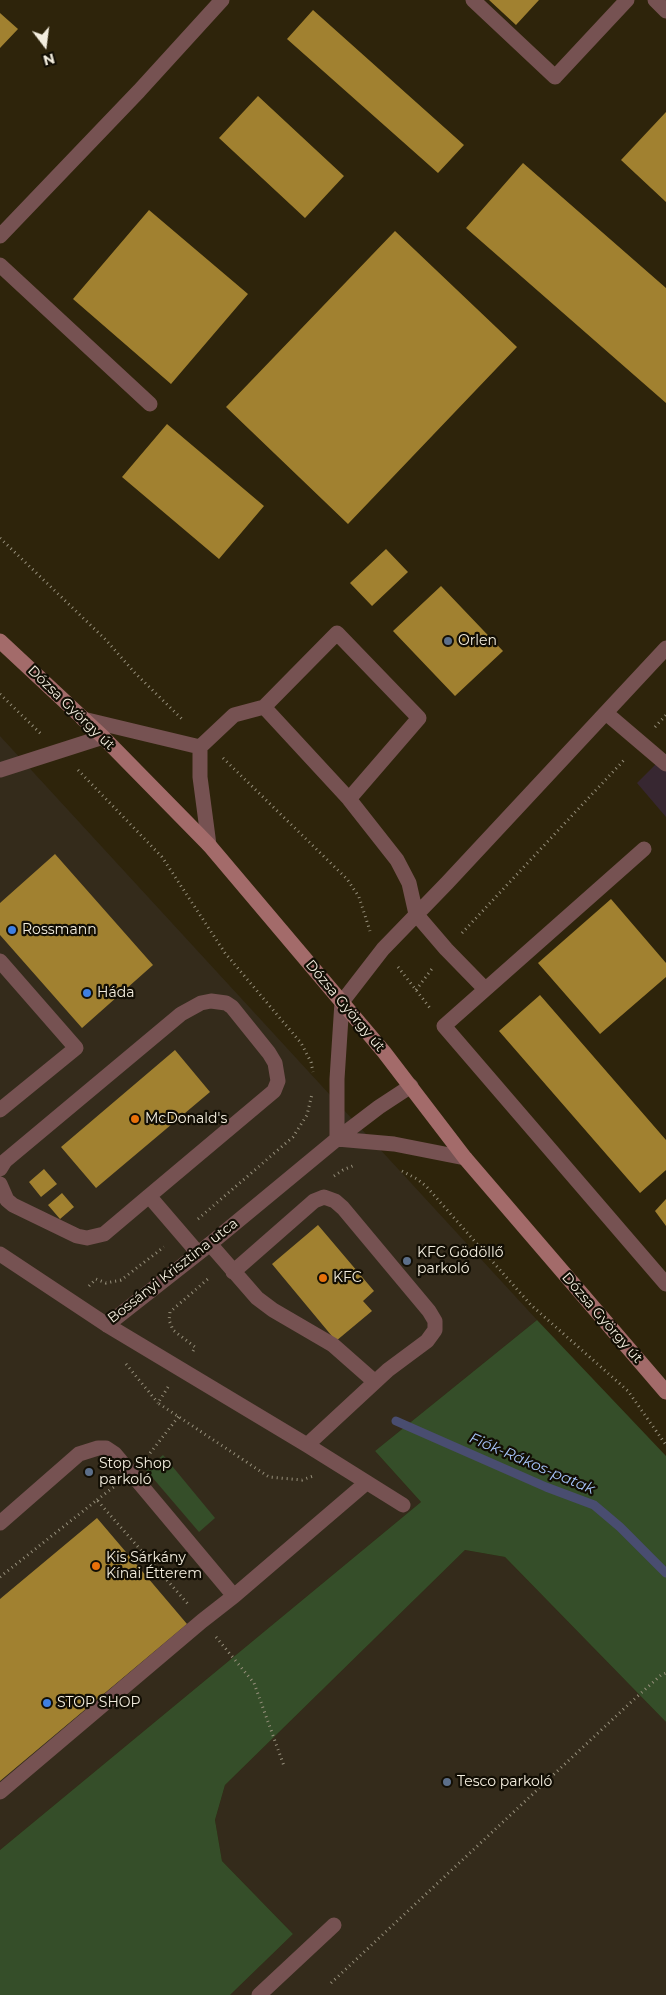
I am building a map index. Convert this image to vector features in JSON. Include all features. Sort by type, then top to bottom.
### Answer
[{"type":"main road","name":"Dózsa György út","points":[[0,641],[103,737],[209,845],[411,1086],[465,1158],[666,1392]]},
{"type":"street","points":[[0,236],[139,91],[222,0]]},
{"type":"street","points":[[473,0],[555,77],[627,0]]},
{"type":"street","points":[[655,0],[666,11]]},
{"type":"street","points":[[0,266],[150,404]]},
{"type":"street","points":[[209,845],[200,777],[200,747],[234,715],[264,707],[337,632],[418,718],[349,799]]},
{"type":"street","points":[[465,1158],[394,1144],[337,1139],[337,1079],[342,1002],[383,949],[666,648]]},
{"type":"street","points":[[264,707],[349,799],[397,860],[409,883],[416,914],[446,949],[485,989]]},
{"type":"street","points":[[606,713],[666,764]]},
{"type":"street","points":[[83,718],[200,747]]},
{"type":"street","points":[[0,770],[103,737]]},
{"type":"street","points":[[644,849],[444,1026],[666,1284]]},
{"type":"street","points":[[0,961],[76,1048],[0,1110]]},
{"type":"street","points":[[0,1169],[5,1161],[181,1014],[200,1003],[220,1001],[232,1007],[275,1063],[278,1081],[274,1091],[104,1234],[87,1238],[77,1236],[14,1205],[7,1200],[0,1184]]},
{"type":"street","name":"Bossányi Krisztina utca","points":[[0,1254],[107,1325],[337,1139],[379,1106],[411,1086]]},
{"type":"street","points":[[149,1196],[204,1248],[230,1268],[257,1298],[273,1310],[333,1345],[375,1382]]},
{"type":"street","points":[[230,1268],[314,1201],[324,1197],[335,1201],[343,1208],[429,1311],[434,1321],[435,1330],[427,1341],[388,1370],[307,1445]]},
{"type":"street","points":[[107,1325],[403,1504]]},
{"type":"street","points":[[0,1522],[79,1454],[98,1448],[106,1448],[115,1454],[132,1473],[234,1596]]},
{"type":"street","points":[[0,1792],[366,1483]]},
{"type":"street","points":[[259,1995],[334,1925]]},
{"type":"path","points":[[416,990],[446,949],[666,715]]},
{"type":"path","points":[[330,1178],[350,1166],[360,1165]]},
{"type":"path","points":[[400,1170],[426,1186],[531,1305],[628,1391],[666,1445]]},
{"type":"path","points":[[230,1268],[170,1312],[169,1320],[173,1330],[195,1347],[158,1403],[269,1477],[302,1480],[342,1466]]},
{"type":"path","points":[[0,1577],[98,1500],[254,1683],[284,1766]]},
{"type":"path","points":[[331,1983],[628,1704],[661,1675],[666,1673]]},
{"type":"shaded area","points":[[0,736],[537,1320],[375,1451],[421,1502],[0,1850]]},
{"type":"shaded area","points":[[666,754],[666,817],[637,783]]},
{"type":"shaded area","name":"Tesco parkoló","points":[[465,1550],[505,1557],[666,1722],[666,1995],[230,1995],[293,1934],[222,1861],[215,1820],[225,1785]]},
{"type":"green space","points":[[537,1320],[666,1456],[666,1722],[505,1557],[465,1550],[225,1785],[215,1820],[222,1861],[293,1934],[230,1995],[0,1995],[0,1850],[421,1502],[375,1451]]},
{"type":"green space","points":[[163,1455],[215,1518],[199,1532],[146,1470]]},
{"type":"building","points":[[489,0],[539,0],[516,25]]},
{"type":"building","points":[[313,10],[464,145],[438,173],[287,39]]},
{"type":"building","points":[[0,13],[18,29],[0,48]]},
{"type":"building","points":[[258,96],[344,176],[305,218],[219,138]]},
{"type":"building","points":[[666,112],[666,202],[621,160]]},
{"type":"building","points":[[523,163],[666,288],[666,403],[466,228]]},
{"type":"building","points":[[149,210],[248,294],[171,384],[73,299]]},
{"type":"building","points":[[395,231],[517,347],[348,524],[226,407]]},
{"type":"building","points":[[167,424],[264,506],[219,559],[122,477]]},
{"type":"building","points":[[386,549],[408,572],[372,606],[350,583]]},
{"type":"building","name":"Orlen","points":[[441,586],[503,651],[455,696],[393,631]]},
{"type":"building","points":[[55,854],[153,965],[82,1028],[0,935],[0,903]]},
{"type":"building","points":[[611,899],[666,963],[666,977],[600,1034],[538,963]]},
{"type":"building","points":[[540,995],[666,1140],[666,1170],[640,1193],[499,1031]]},
{"type":"building","name":"McDonald's","points":[[175,1050],[210,1092],[96,1188],[61,1147]]},
{"type":"building","points":[[44,1169],[57,1184],[41,1197],[29,1182]]},
{"type":"building","points":[[62,1193],[74,1207],[60,1219],[48,1205]]},
{"type":"building","points":[[666,1199],[666,1226],[655,1211]]},
{"type":"building","name":"KFC","points":[[318,1225],[374,1291],[363,1301],[372,1311],[336,1341],[272,1264]]},
{"type":"building","name":"STOP SHOP","points":[[97,1518],[187,1624],[0,1781],[0,1599]]},
{"type":"waterway","name":"Fiók-Rákos-patak","points":[[396,1421],[546,1487],[594,1505],[620,1527],[666,1573]]},
{"type":"place","name":"Orlen","points":[[448,641]]},
{"type":"place","name":"Rossmann","points":[[12,930]]},
{"type":"place","name":"Háda","points":[[87,993]]},
{"type":"place","name":"McDonald's","points":[[135,1119]]},
{"type":"place","name":"KFC Gödöllő parkoló","points":[[407,1261]]},
{"type":"place","name":"KFC","points":[[323,1278]]},
{"type":"place","name":"Stop Shop parkoló","points":[[89,1472]]},
{"type":"place","name":"Kis Sárkány Kínai Étterem","points":[[96,1566]]},
{"type":"place","name":"STOP SHOP","points":[[47,1703]]},
{"type":"place","name":"Tesco parkoló","points":[[447,1782]]}]
